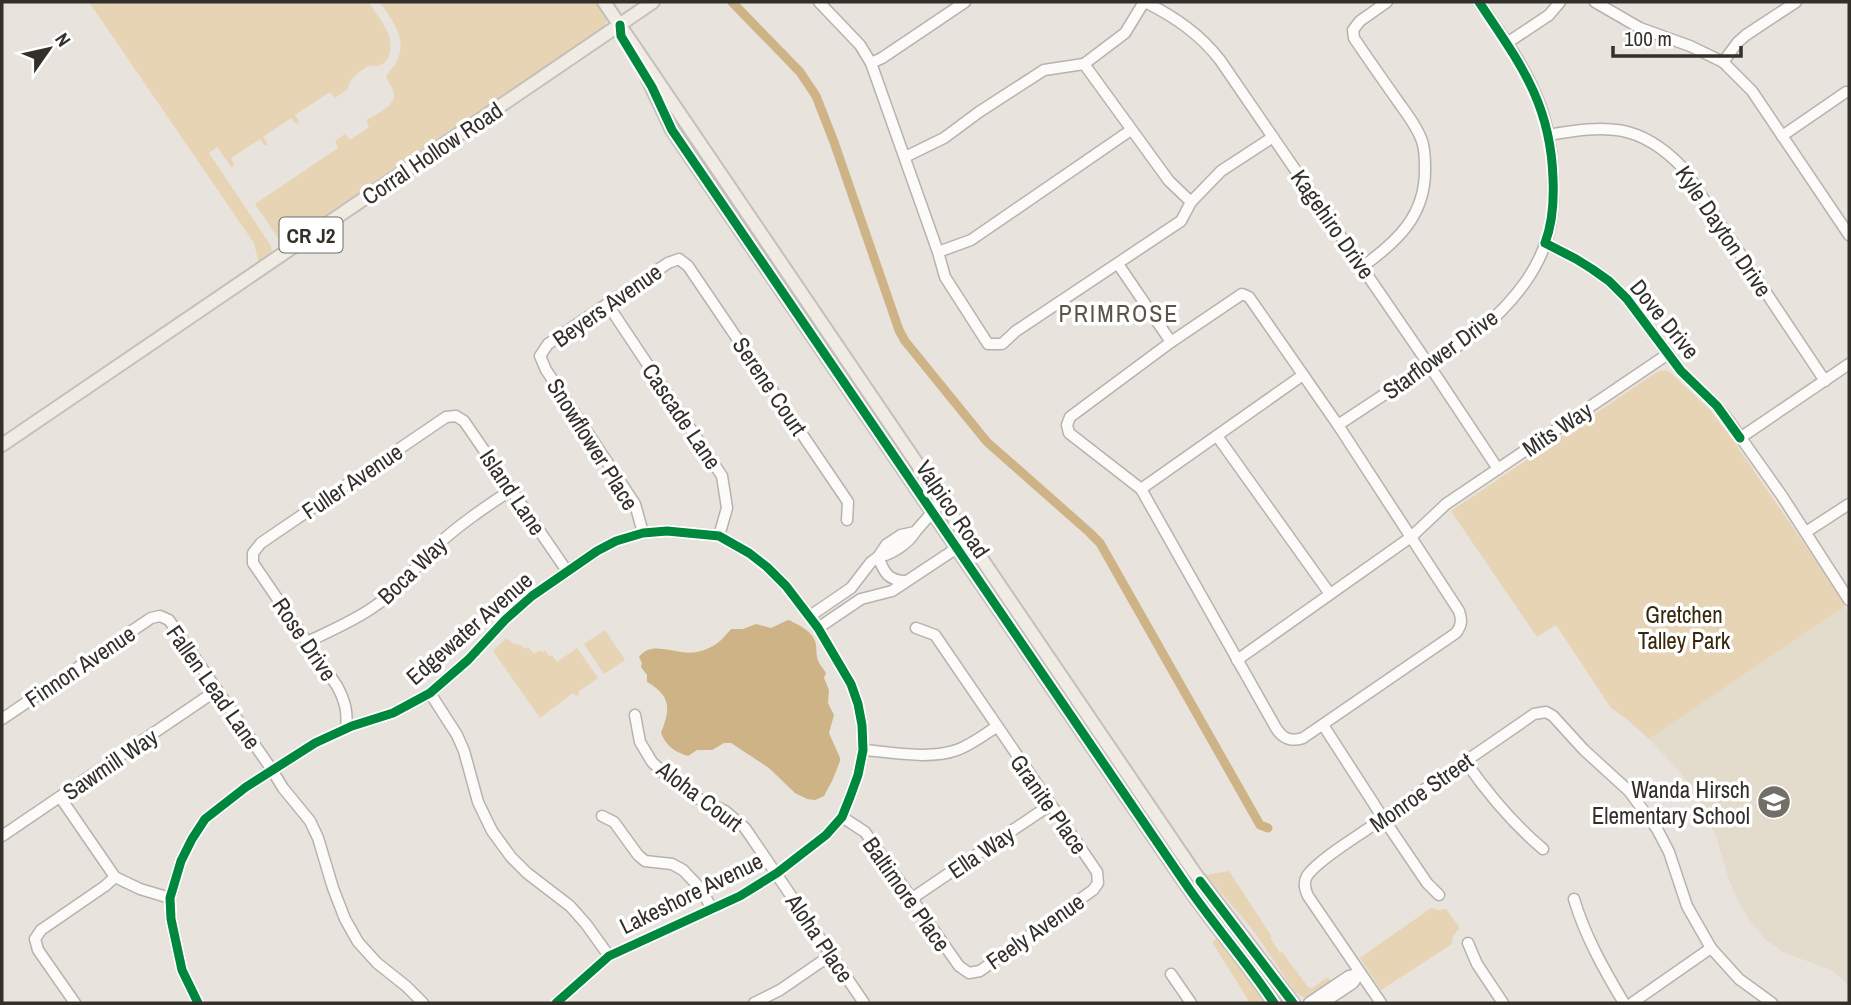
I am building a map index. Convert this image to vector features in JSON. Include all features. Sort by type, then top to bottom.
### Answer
[{"type":"main road","name":"Valpico Road","points":[[604,2],[1200,881],[1293,1003]]},
{"type":"main road","name":"Corral Hollow Road","points":[[2,445],[653,2]]},
{"type":"main road","name":"Valpico Road","points":[[620,24],[621,36],[653,87],[672,131],[1191,893],[1275,1003]]},
{"type":"street","points":[[819,2],[860,45],[871,63],[945,277],[988,344],[1002,344],[1016,331],[1181,221],[1191,202],[1222,171],[1273,136]]},
{"type":"street","points":[[871,63],[965,2]]},
{"type":"street","points":[[905,156],[935,143],[1044,70],[1084,64],[1125,33],[1145,2]]},
{"type":"street","name":"Kagehiro Drive","points":[[1145,2],[1192,30],[1208,45],[1273,136],[1498,469]]},
{"type":"street","points":[[1362,267],[1390,247],[1400,235],[1422,199],[1425,181],[1422,142],[1412,121],[1354,38],[1353,30],[1360,21],[1387,2]]},
{"type":"street","name":"Starflower Drive","points":[[1338,425],[1476,334],[1518,293],[1545,243],[1552,215],[1553,195],[1548,135],[1536,94],[1517,58],[1479,2]]},
{"type":"street","points":[[1507,43],[1549,15],[1560,2]]},
{"type":"street","points":[[1595,2],[1640,28],[1690,46],[1723,62],[1752,92],[1848,230]]},
{"type":"street","points":[[1723,62],[1738,41],[1796,2]]},
{"type":"street","points":[[1084,64],[1169,181],[1191,202]]},
{"type":"street","points":[[1782,136],[1846,92]]},
{"type":"street","name":"Kyle Dayton Drive","points":[[1548,135],[1590,128],[1609,129],[1646,138],[1666,150],[1683,168],[1825,380]]},
{"type":"street","points":[[938,252],[971,240],[1131,130]]},
{"type":"street","name":"Dove Drive","points":[[1545,243],[1609,281],[1640,315],[1686,377],[1717,406],[1806,532],[1849,600]]},
{"type":"street","name":"Beyers Avenue","points":[[540,356],[548,344],[668,263],[679,259]]},
{"type":"street","name":"Serene Court","points":[[679,259],[688,266],[848,502],[847,520]]},
{"type":"street","points":[[1118,264],[1171,342]]},
{"type":"street","points":[[1242,294],[1249,297],[1338,425],[1462,619],[1456,633],[1323,725],[1294,741],[1285,738],[1276,728],[1141,489],[1069,433],[1067,425],[1070,417],[1171,342],[1242,294]]},
{"type":"street","name":"Cascade Lane","points":[[608,305],[722,476],[727,508],[719,536]]},
{"type":"street","name":"Mits Way","points":[[1237,660],[1411,537],[1446,504],[1668,354]]},
{"type":"street","name":"Snowflower Place","points":[[540,356],[546,370],[635,504],[643,533]]},
{"type":"street","points":[[1740,438],[1849,364]]},
{"type":"street","points":[[1141,489],[1303,375]]},
{"type":"street","name":"Island Lane","points":[[456,416],[464,421],[567,571]]},
{"type":"street","name":"Fuller Avenue","points":[[253,552],[261,543],[446,417],[456,416]]},
{"type":"street","points":[[1217,436],[1331,594]]},
{"type":"street","name":"Boca Way","points":[[307,642],[357,618],[376,605],[469,518],[511,490]]},
{"type":"street","points":[[814,622],[851,588],[881,550],[901,535],[915,532],[943,500]]},
{"type":"street","points":[[1806,532],[1849,504]]},
{"type":"street","name":"Edgewater Avenue","points":[[198,1003],[182,970],[171,919],[170,898],[181,861],[205,819],[226,801],[316,743],[346,729],[393,713],[430,693],[468,660],[514,612],[567,571],[616,541],[643,533],[667,531],[719,536],[767,567],[786,586],[814,622]]},
{"type":"street","points":[[814,622],[854,603],[892,590],[969,540]]},
{"type":"street","name":"Rose Drive","points":[[253,552],[253,563],[337,686],[348,715],[346,729]]},
{"type":"street","points":[[878,557],[884,573],[890,579],[906,581]]},
{"type":"street","name":"Fallen Lead Lane","points":[[160,616],[169,620],[282,788],[310,821],[345,919],[358,942],[422,1003]]},
{"type":"street","name":"Finnon Avenue","points":[[2,719],[151,618],[160,616]]},
{"type":"street","name":"Lakeshore Avenue","points":[[556,1003],[608,956],[740,896],[777,873],[826,835],[842,817],[858,775],[863,750],[862,725],[851,684],[814,622]]},
{"type":"street","name":"Granite Place","points":[[916,628],[935,635],[1097,872],[1098,883]]},
{"type":"street","name":"Sawmill Way","points":[[2,836],[217,690]]},
{"type":"street","points":[[430,693],[457,735],[478,802],[492,831],[527,873],[570,906],[608,956]]},
{"type":"street","name":"Monroe Street","points":[[1360,973],[1308,896],[1304,882],[1308,874],[1336,850],[1465,761],[1534,715],[1546,712],[1560,722],[1584,750],[1629,791],[1646,812],[1669,852],[1696,925],[1711,947]]},
{"type":"street","name":"Aloha Court","points":[[635,715],[640,742],[652,762],[673,782],[725,811],[745,828],[777,873]]},
{"type":"street","points":[[1323,725],[1382,818],[1427,883],[1439,895]]},
{"type":"street","points":[[863,750],[917,754],[955,751],[996,727]]},
{"type":"street","points":[[1465,761],[1496,804],[1543,849]]},
{"type":"street","points":[[60,797],[115,877],[140,889],[170,898]]},
{"type":"street","name":"Ella Way","points":[[911,898],[1051,805]]},
{"type":"street","points":[[602,816],[614,822],[645,861],[672,864],[683,870],[701,889],[712,909]]},
{"type":"street","name":"Baltimore Place","points":[[842,817],[865,832],[958,966],[969,973]]},
{"type":"street","name":"Aloha Place","points":[[777,873],[864,1003]]},
{"type":"street","points":[[75,1003],[38,950],[35,939],[41,930],[115,877]]},
{"type":"street","name":"Feely Avenue","points":[[969,973],[980,971],[1093,890],[1098,883]]},
{"type":"street","points":[[1574,899],[1599,960],[1624,1003]]},
{"type":"street","points":[[1468,943],[1476,964],[1503,1003]]},
{"type":"street","points":[[1632,1003],[1711,947],[1721,962],[1739,979],[1772,1003]]},
{"type":"street","points":[[754,1003],[780,990],[831,955]]},
{"type":"street","points":[[1309,1003],[1349,976],[1360,973]]},
{"type":"street","points":[[1323,1003],[1353,983],[1360,973]]},
{"type":"street","points":[[1360,973],[1381,1003]]},
{"type":"street","points":[[1171,974],[1191,1003]]},
{"type":"shaded area","name":"Wanda Hirsch Elementary School","points":[[1845,606],[1849,615],[1849,985],[1831,970],[1783,952],[1764,938],[1738,900],[1716,836],[1693,790],[1649,739]]},
{"type":"shaded area","points":[[788,620],[813,637],[818,659],[826,673],[824,678],[829,690],[828,703],[834,715],[829,733],[840,761],[824,796],[815,800],[795,793],[769,768],[731,743],[724,743],[712,750],[697,750],[688,756],[672,748],[661,733],[667,710],[665,698],[647,682],[647,675],[641,667],[639,657],[653,649],[699,652],[716,644],[731,629],[743,629],[756,624],[771,628]]},
{"type":"green space","points":[[89,2],[369,2],[382,22],[390,44],[390,53],[384,63],[362,70],[353,78],[348,89],[335,98],[330,92],[295,115],[299,122],[296,124],[291,118],[263,137],[268,144],[265,146],[260,139],[231,158],[234,164],[232,168],[217,147],[209,153],[271,246],[272,255],[259,264],[254,243]]},
{"type":"green space","points":[[380,2],[599,2],[606,21],[600,32],[289,244],[280,241],[255,204],[338,148],[335,141],[345,134],[350,140],[369,127],[366,120],[384,110],[394,98],[386,77],[398,58],[401,43],[393,22]]},
{"type":"green space","name":"Gretchen Talley Park","points":[[1666,370],[1711,411],[1845,606],[1649,739],[1611,708],[1556,625],[1537,637],[1451,511],[1657,372]]},
{"type":"green space","points":[[605,630],[625,660],[604,674],[584,644]]},
{"type":"green space","points":[[506,638],[524,649],[528,647],[534,654],[545,650],[557,662],[577,648],[598,678],[578,692],[579,694],[576,696],[573,693],[540,718],[493,651]]},
{"type":"green space","points":[[1229,871],[1280,953],[1282,952],[1308,987],[1312,988],[1328,977],[1331,982],[1307,997],[1295,992],[1253,930],[1206,875]]},
{"type":"green space","points":[[1431,908],[1446,909],[1460,928],[1453,936],[1452,944],[1381,990],[1360,958]]},
{"type":"green space","points":[[1219,937],[1265,1003],[1250,1003],[1212,942]]},
{"type":"waterway","points":[[732,2],[800,72],[816,96],[905,341],[987,442],[1100,543],[1260,825],[1268,828]]},
{"type":"cycle path","points":[[1479,2],[1530,84],[1546,128],[1551,152],[1553,195],[1545,243],[1609,281],[1627,299],[1681,371],[1717,406],[1740,438]]},
{"type":"cycle path","points":[[620,25],[621,36],[652,87],[672,130],[1185,883],[1274,1003]]},
{"type":"cycle path","points":[[198,1003],[182,970],[171,919],[170,898],[181,861],[205,819],[246,787],[315,743],[352,726],[393,713],[430,693],[468,660],[505,620],[532,596],[597,551],[616,541],[643,533],[667,531],[719,536],[749,553],[786,586],[818,628],[851,684],[862,725],[863,750],[858,775],[842,817],[826,835],[777,873],[740,896],[609,956],[556,1003]]},
{"type":"cycle path","points":[[1200,881],[1293,1003]]},
{"type":"place","name":"Wanda Hirsch Elementary School","points":[[1774,802]]},
{"type":"district","name":"PRIMROSE","points":[[1119,313]]}]
